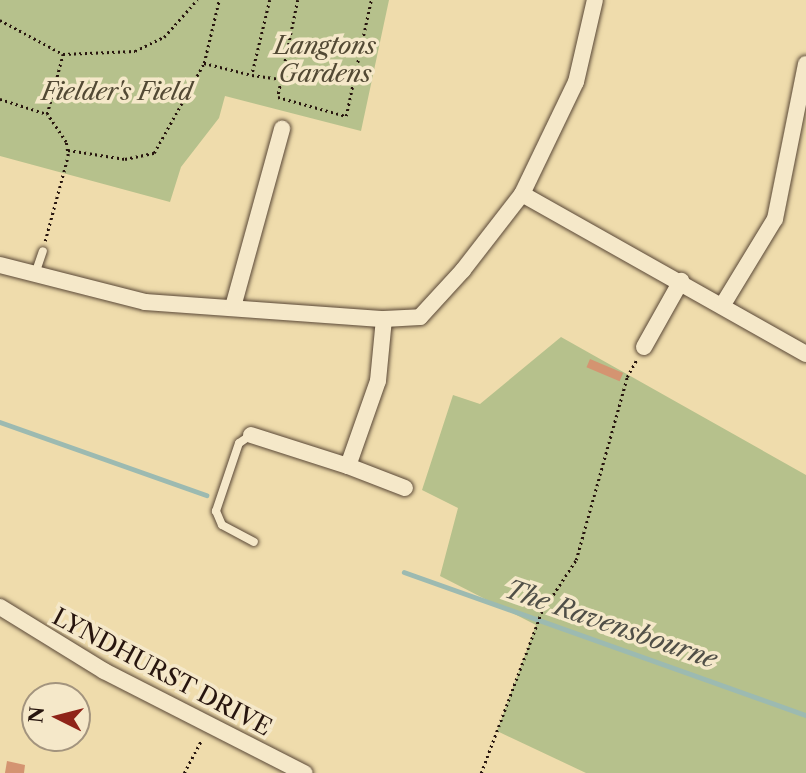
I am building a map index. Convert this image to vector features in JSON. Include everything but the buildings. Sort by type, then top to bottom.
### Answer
[{"type":"street","points":[[0,265],[145,302],[384,318],[420,317],[522,194],[576,82],[596,0]]},
{"type":"street","points":[[722,306],[775,219],[806,64]]},
{"type":"street","points":[[233,307],[282,129]]},
{"type":"street","points":[[522,194],[681,281],[806,354]]},
{"type":"street","points":[[644,347],[681,281]]},
{"type":"street","points":[[348,466],[378,381],[384,318]]},
{"type":"street","points":[[251,435],[348,466],[405,488]]},
{"type":"street","name":"LYNDHURST DRIVE","points":[[0,607],[104,671],[304,773]]},
{"type":"lane","points":[[35,274],[43,251]]},
{"type":"lane","points":[[251,435],[239,443],[216,511],[222,525],[254,542]]},
{"type":"path","points":[[0,20],[63,54],[135,51],[164,37],[197,0]]},
{"type":"path","points":[[68,150],[125,159],[154,153],[204,63],[219,0]]},
{"type":"path","points":[[251,75],[270,0]]},
{"type":"path","points":[[298,0],[278,97],[346,116],[371,0]]},
{"type":"path","points":[[47,114],[63,54]]},
{"type":"path","points":[[204,63],[251,75],[282,79]]},
{"type":"path","points":[[0,99],[47,114],[68,150],[43,251]]},
{"type":"path","points":[[481,773],[541,613],[576,560],[627,377],[644,347]]},
{"type":"path","points":[[184,773],[209,725]]},
{"type":"green space","name":"Fielder's Field","points":[[0,0],[389,0],[361,131],[225,96],[219,118],[181,167],[170,202],[0,156]]},
{"type":"green space","points":[[561,337],[806,475],[806,773],[586,773],[497,731],[536,625],[440,576],[458,508],[422,490],[453,395],[480,404]]},
{"type":"waterway","name":"The Ravensbourne","points":[[0,422],[206,495]]},
{"type":"waterway","name":"The Ravensbourne","points":[[404,572],[806,715]]},
{"type":"park label","name":"Langtons Gardens","points":[[325,60]]}]
